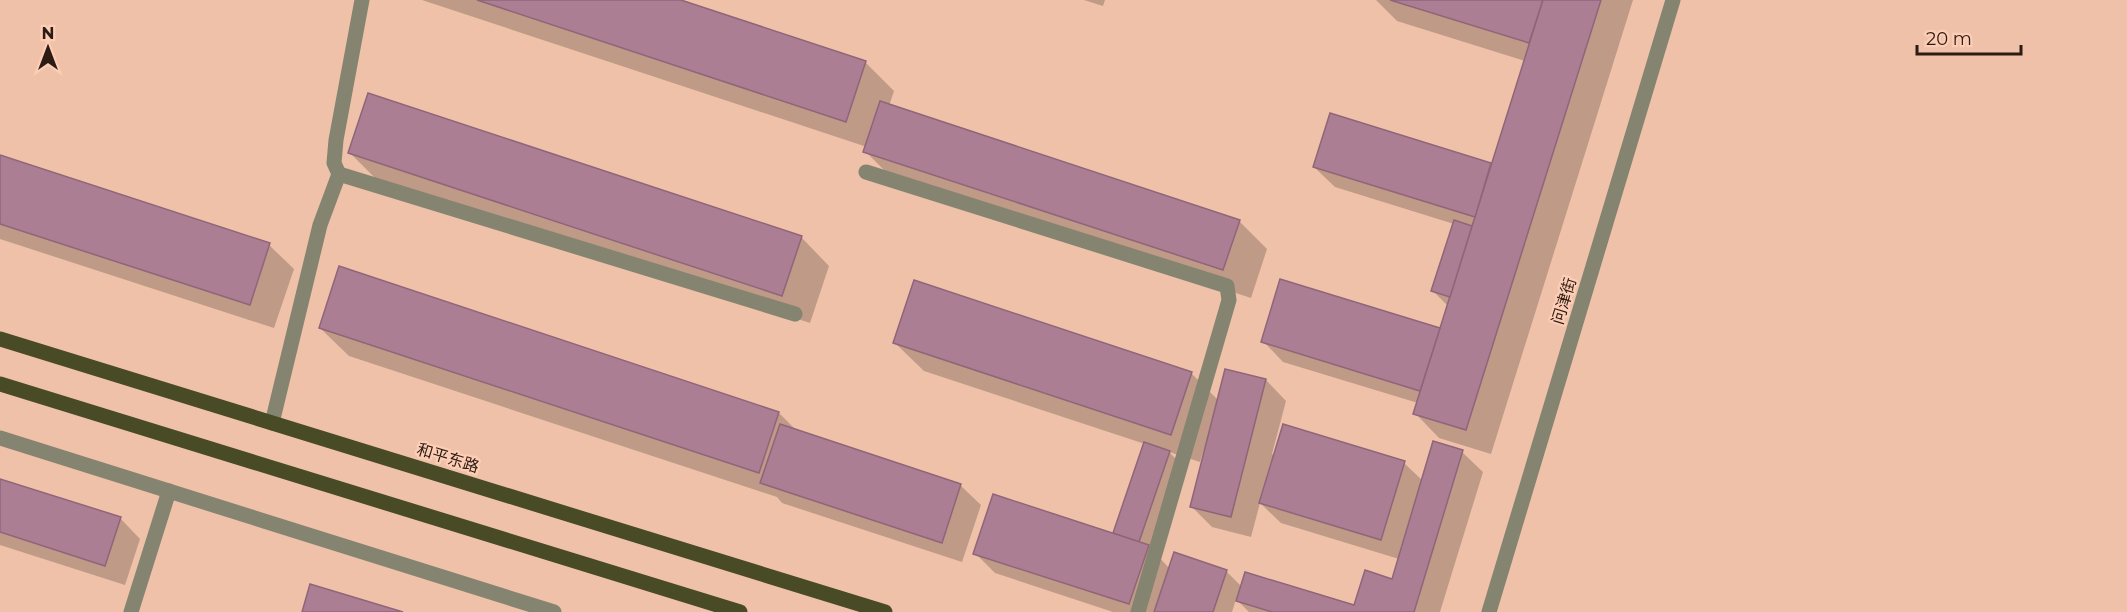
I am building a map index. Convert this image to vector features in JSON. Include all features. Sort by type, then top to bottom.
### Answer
[{"type":"main road","name":"和平东路","points":[[0,339],[885,612]]},
{"type":"main road","points":[[0,384],[740,612]]},
{"type":"street","points":[[272,423],[320,225],[339,174],[334,163],[336,140],[362,0]]},
{"type":"street","name":"问津街","points":[[1489,612],[1673,0]]},
{"type":"street","points":[[866,172],[1227,286],[1229,300],[1138,612]]},
{"type":"street","points":[[339,174],[795,314]]},
{"type":"street","points":[[0,438],[554,612]]},
{"type":"street","points":[[131,612],[169,491]]},
{"type":"building","points":[[477,0],[681,0],[866,61],[846,122]]},
{"type":"building","points":[[1390,0],[1543,0],[1529,43]]},
{"type":"building","points":[[1543,0],[1601,0],[1466,430],[1413,414]]},
{"type":"building","points":[[368,93],[802,236],[782,296],[348,153]]},
{"type":"building","points":[[880,101],[1240,220],[1223,270],[863,152]]},
{"type":"building","points":[[1330,113],[1491,163],[1475,217],[1313,167]]},
{"type":"building","points":[[0,155],[270,243],[250,305],[0,224]]},
{"type":"building","points":[[1454,220],[1472,226],[1450,297],[1431,291]]},
{"type":"building","points":[[339,266],[779,412],[759,473],[319,328]]},
{"type":"building","points":[[1280,279],[1440,328],[1420,391],[1261,342]]},
{"type":"building","points":[[914,280],[1192,372],[1171,435],[893,343]]},
{"type":"building","points":[[1225,369],[1266,379],[1231,517],[1190,507]]},
{"type":"building","points":[[780,424],[961,484],[942,543],[760,483]]},
{"type":"building","points":[[1283,424],[1405,461],[1381,540],[1259,503]]},
{"type":"building","points":[[1433,441],[1463,450],[1414,612],[1272,612],[1236,601],[1245,572],[1354,605],[1365,570],[1392,579]]},
{"type":"building","points":[[1144,442],[1170,451],[1139,542],[1113,533]]},
{"type":"building","points":[[0,479],[121,517],[105,566],[0,532]]},
{"type":"building","points":[[993,494],[1149,545],[1129,604],[973,554]]},
{"type":"building","points":[[1174,552],[1227,570],[1213,612],[1154,612]]},
{"type":"building","points":[[310,584],[403,612],[302,612]]}]
